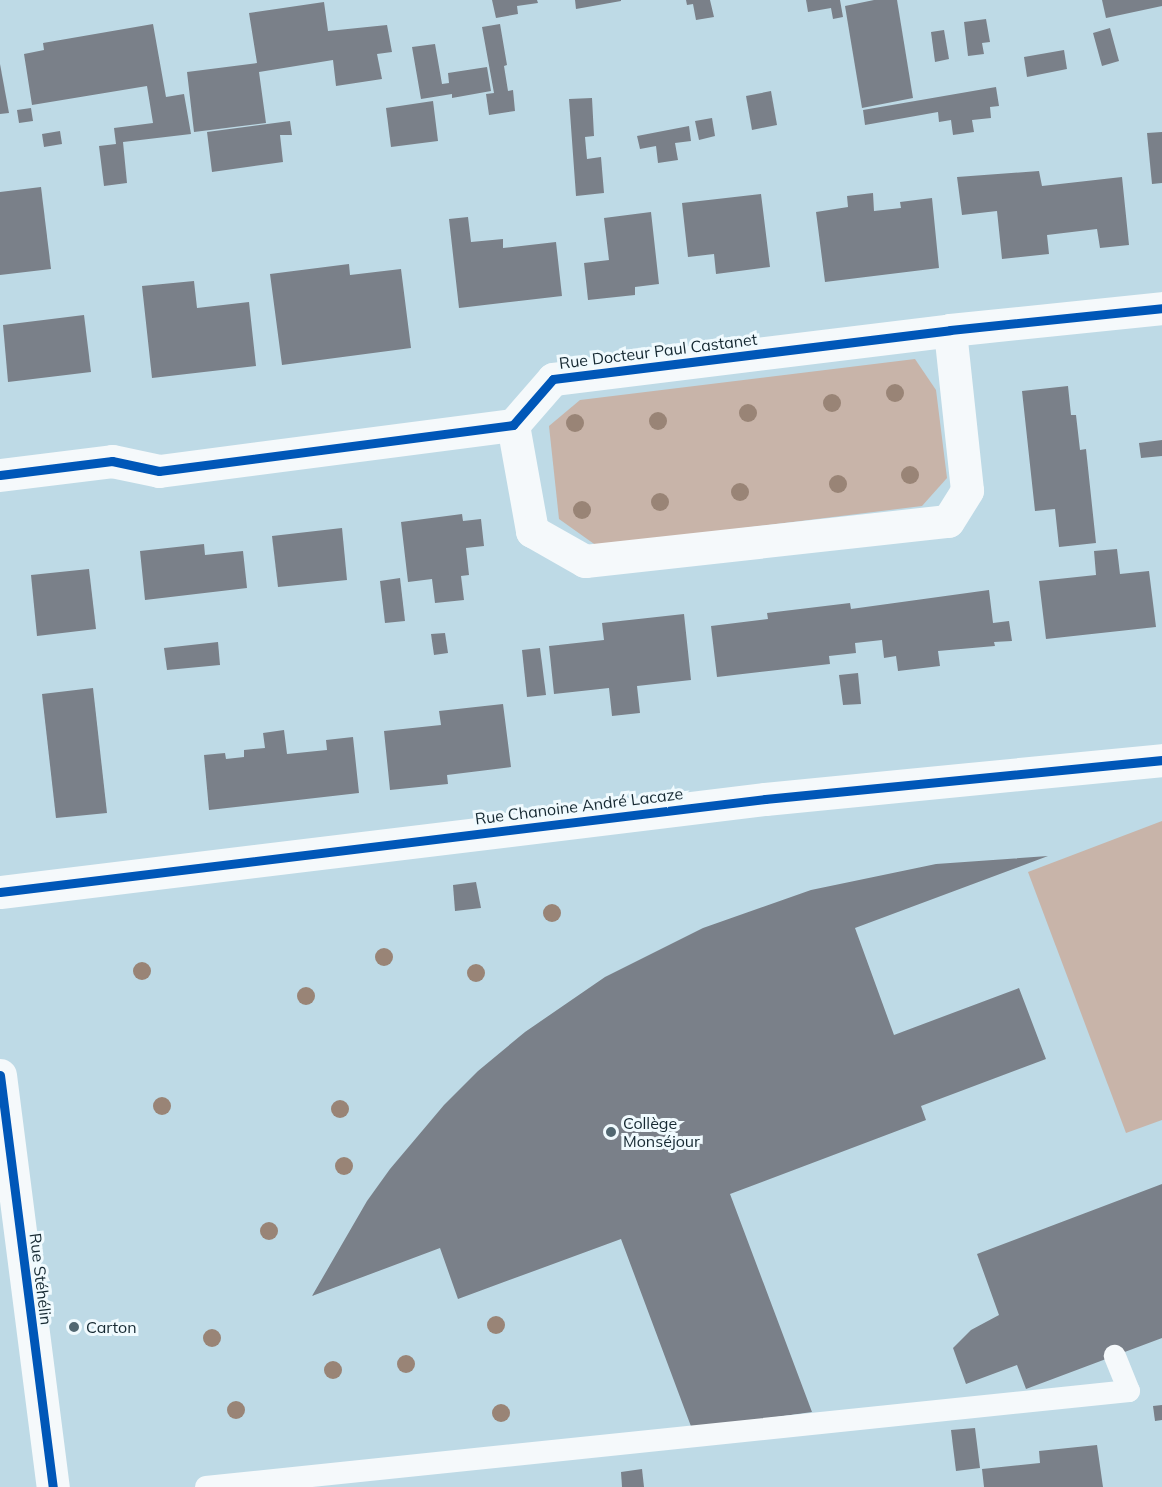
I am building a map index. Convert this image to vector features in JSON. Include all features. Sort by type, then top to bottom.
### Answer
[{"type":"street","name":"Rue Docteur Paul Castanet","points":[[513,425],[553,379],[950,330],[1162,308]]},
{"type":"street","points":[[0,475],[112,461],[159,471],[513,425],[532,531],[585,561],[948,521],[967,490],[950,330]]},
{"type":"street","name":"Rue Chanoine André Lacaze","points":[[0,892],[765,799],[1162,760]]},
{"type":"street","name":"Rue Stéhélin","points":[[0,1075],[53,1487]]},
{"type":"lane","points":[[206,1487],[1128,1391],[1115,1356]]},
{"type":"shaded area","points":[[915,359],[936,390],[947,478],[922,506],[597,546],[559,519],[549,426],[580,400]]},
{"type":"shaded area","points":[[1162,821],[1162,1120],[1126,1133],[1028,872]]},
{"type":"building","points":[[492,0],[537,0],[538,3],[517,6],[518,14],[496,18]]},
{"type":"building","points":[[575,0],[621,0],[621,1],[576,9]]},
{"type":"building","points":[[686,0],[710,0],[714,17],[696,20],[693,4],[687,5]]},
{"type":"building","points":[[806,0],[840,0],[843,17],[833,19],[831,8],[808,12]]},
{"type":"building","points":[[874,0],[897,0],[913,98],[862,108],[845,6]]},
{"type":"building","points":[[1102,0],[1162,0],[1162,6],[1106,18]]},
{"type":"building","points":[[324,2],[328,31],[387,25],[392,52],[377,54],[382,79],[336,86],[333,60],[259,72],[266,123],[194,132],[187,72],[257,63],[249,13]]},
{"type":"building","points":[[986,19],[990,42],[982,43],[984,54],[968,56],[964,22]]},
{"type":"building","points":[[153,24],[166,97],[184,94],[191,134],[123,142],[127,183],[104,186],[99,146],[116,144],[114,128],[153,123],[147,86],[32,105],[24,54],[44,50],[43,43]]},
{"type":"building","points":[[500,24],[507,65],[504,66],[508,91],[513,90],[515,111],[489,115],[486,94],[494,93],[482,27]]},
{"type":"building","points":[[1110,28],[1119,61],[1102,66],[1093,33]]},
{"type":"building","points":[[944,30],[949,59],[935,62],[931,32]]},
{"type":"building","points":[[435,44],[442,84],[449,83],[448,73],[487,67],[491,91],[452,98],[452,94],[421,99],[412,47]]},
{"type":"building","points":[[1064,50],[1067,69],[1027,77],[1024,57]]},
{"type":"building","points":[[0,64],[9,113],[0,114]]},
{"type":"building","points":[[996,87],[999,106],[990,107],[991,118],[972,120],[974,132],[953,135],[951,120],[939,122],[938,112],[865,125],[863,110]]},
{"type":"building","points":[[771,91],[777,125],[752,130],[746,96]]},
{"type":"building","points":[[592,98],[594,136],[585,137],[587,159],[601,157],[604,193],[576,196],[569,99]]},
{"type":"building","points":[[433,101],[438,141],[391,147],[386,108]]},
{"type":"building","points":[[31,108],[33,121],[19,123],[17,110]]},
{"type":"building","points":[[712,118],[715,136],[699,140],[695,121]]},
{"type":"building","points":[[290,121],[292,135],[280,135],[283,162],[212,172],[207,132]]},
{"type":"building","points":[[689,126],[691,141],[675,143],[678,160],[658,163],[656,146],[640,149],[637,136]]},
{"type":"building","points":[[60,131],[62,144],[44,147],[42,134]]},
{"type":"building","points":[[1162,132],[1162,183],[1152,184],[1147,133]]},
{"type":"building","points":[[1039,171],[1042,186],[1122,177],[1129,245],[1100,248],[1097,229],[1047,235],[1049,254],[1002,259],[997,211],[962,215],[957,177]]},
{"type":"building","points":[[41,187],[51,269],[0,275],[0,192]]},
{"type":"building","points":[[873,193],[874,211],[901,208],[900,202],[932,198],[939,268],[825,282],[816,212],[848,207],[847,196]]},
{"type":"building","points":[[761,194],[770,267],[716,274],[714,254],[688,257],[682,203]]},
{"type":"building","points":[[651,212],[659,284],[635,287],[635,295],[588,300],[584,263],[609,260],[604,218]]},
{"type":"building","points":[[468,217],[471,242],[503,239],[503,248],[556,242],[562,296],[459,308],[449,219]]},
{"type":"building","points":[[349,264],[350,275],[401,269],[411,348],[282,365],[270,274]]},
{"type":"building","points":[[194,281],[197,308],[249,302],[256,366],[152,378],[142,286]]},
{"type":"building","points":[[84,315],[91,372],[8,382],[3,325]]},
{"type":"building","points":[[1068,386],[1071,415],[1076,415],[1080,450],[1086,449],[1096,543],[1059,547],[1055,509],[1035,511],[1022,391]]},
{"type":"building","points":[[1162,440],[1162,456],[1141,458],[1139,443]]},
{"type":"building","points":[[462,514],[463,521],[481,519],[484,546],[466,548],[469,575],[461,576],[464,600],[435,603],[432,579],[408,582],[401,522]]},
{"type":"building","points":[[342,528],[347,580],[278,587],[272,536]]},
{"type":"building","points":[[204,544],[205,555],[243,551],[247,588],[145,600],[140,551]]},
{"type":"building","points":[[1117,549],[1120,574],[1149,571],[1156,627],[1046,639],[1039,581],[1096,575],[1094,551]]},
{"type":"building","points":[[89,569],[96,629],[37,636],[31,575]]},
{"type":"building","points":[[400,578],[405,621],[385,623],[380,581]]},
{"type":"building","points":[[989,590],[993,623],[1009,621],[1012,641],[994,642],[995,646],[938,651],[940,666],[898,671],[896,656],[884,658],[882,640],[855,643],[856,653],[829,656],[830,664],[717,677],[711,626],[768,619],[767,613],[850,603],[851,609]]},
{"type":"building","points":[[684,614],[691,680],[637,686],[640,713],[612,716],[609,688],[554,694],[549,646],[604,640],[602,623]]},
{"type":"building","points":[[445,633],[448,653],[434,655],[431,634]]},
{"type":"building","points":[[218,642],[220,665],[167,670],[164,648]]},
{"type":"building","points":[[540,648],[546,695],[527,697],[522,650]]},
{"type":"building","points":[[858,673],[861,704],[843,705],[839,675]]},
{"type":"building","points":[[93,688],[107,813],[56,818],[42,694]]},
{"type":"building","points":[[503,704],[511,767],[447,775],[448,784],[390,790],[384,731],[441,725],[439,711]]},
{"type":"building","points":[[284,730],[287,754],[327,750],[326,740],[353,737],[359,793],[209,810],[204,755],[225,753],[226,759],[244,757],[244,750],[265,748],[263,733]]},
{"type":"building","points":[[1048,856],[855,928],[894,1035],[1019,988],[1046,1059],[921,1106],[926,1120],[730,1194],[812,1412],[692,1429],[621,1239],[458,1299],[440,1248],[312,1296],[367,1201],[390,1169],[444,1105],[478,1071],[525,1032],[605,977],[703,928],[811,890],[936,864]]},
{"type":"building","points":[[476,882],[481,908],[455,911],[453,885]]},
{"type":"building","points":[[1162,1184],[1162,1338],[1026,1389],[1017,1365],[966,1384],[953,1348],[971,1330],[999,1315],[977,1254]]},
{"type":"building","points":[[1162,1405],[1162,1420],[1155,1421],[1153,1406]]},
{"type":"building","points":[[975,1428],[980,1468],[956,1471],[951,1430]]},
{"type":"building","points":[[1097,1445],[1103,1487],[984,1487],[982,1469],[1040,1463],[1039,1451]]},
{"type":"building","points":[[642,1469],[644,1487],[622,1487],[621,1472]]},
{"type":"cycle path","points":[[0,475],[112,461],[159,471],[513,425],[553,379],[950,330],[1162,308]]},
{"type":"cycle path","points":[[0,892],[765,799],[1162,760]]},
{"type":"cycle path","points":[[0,1075],[53,1487]]},
{"type":"place","name":"Collège Monséjour","points":[[611,1132]]},
{"type":"place","name":"Carton","points":[[74,1327]]}]
